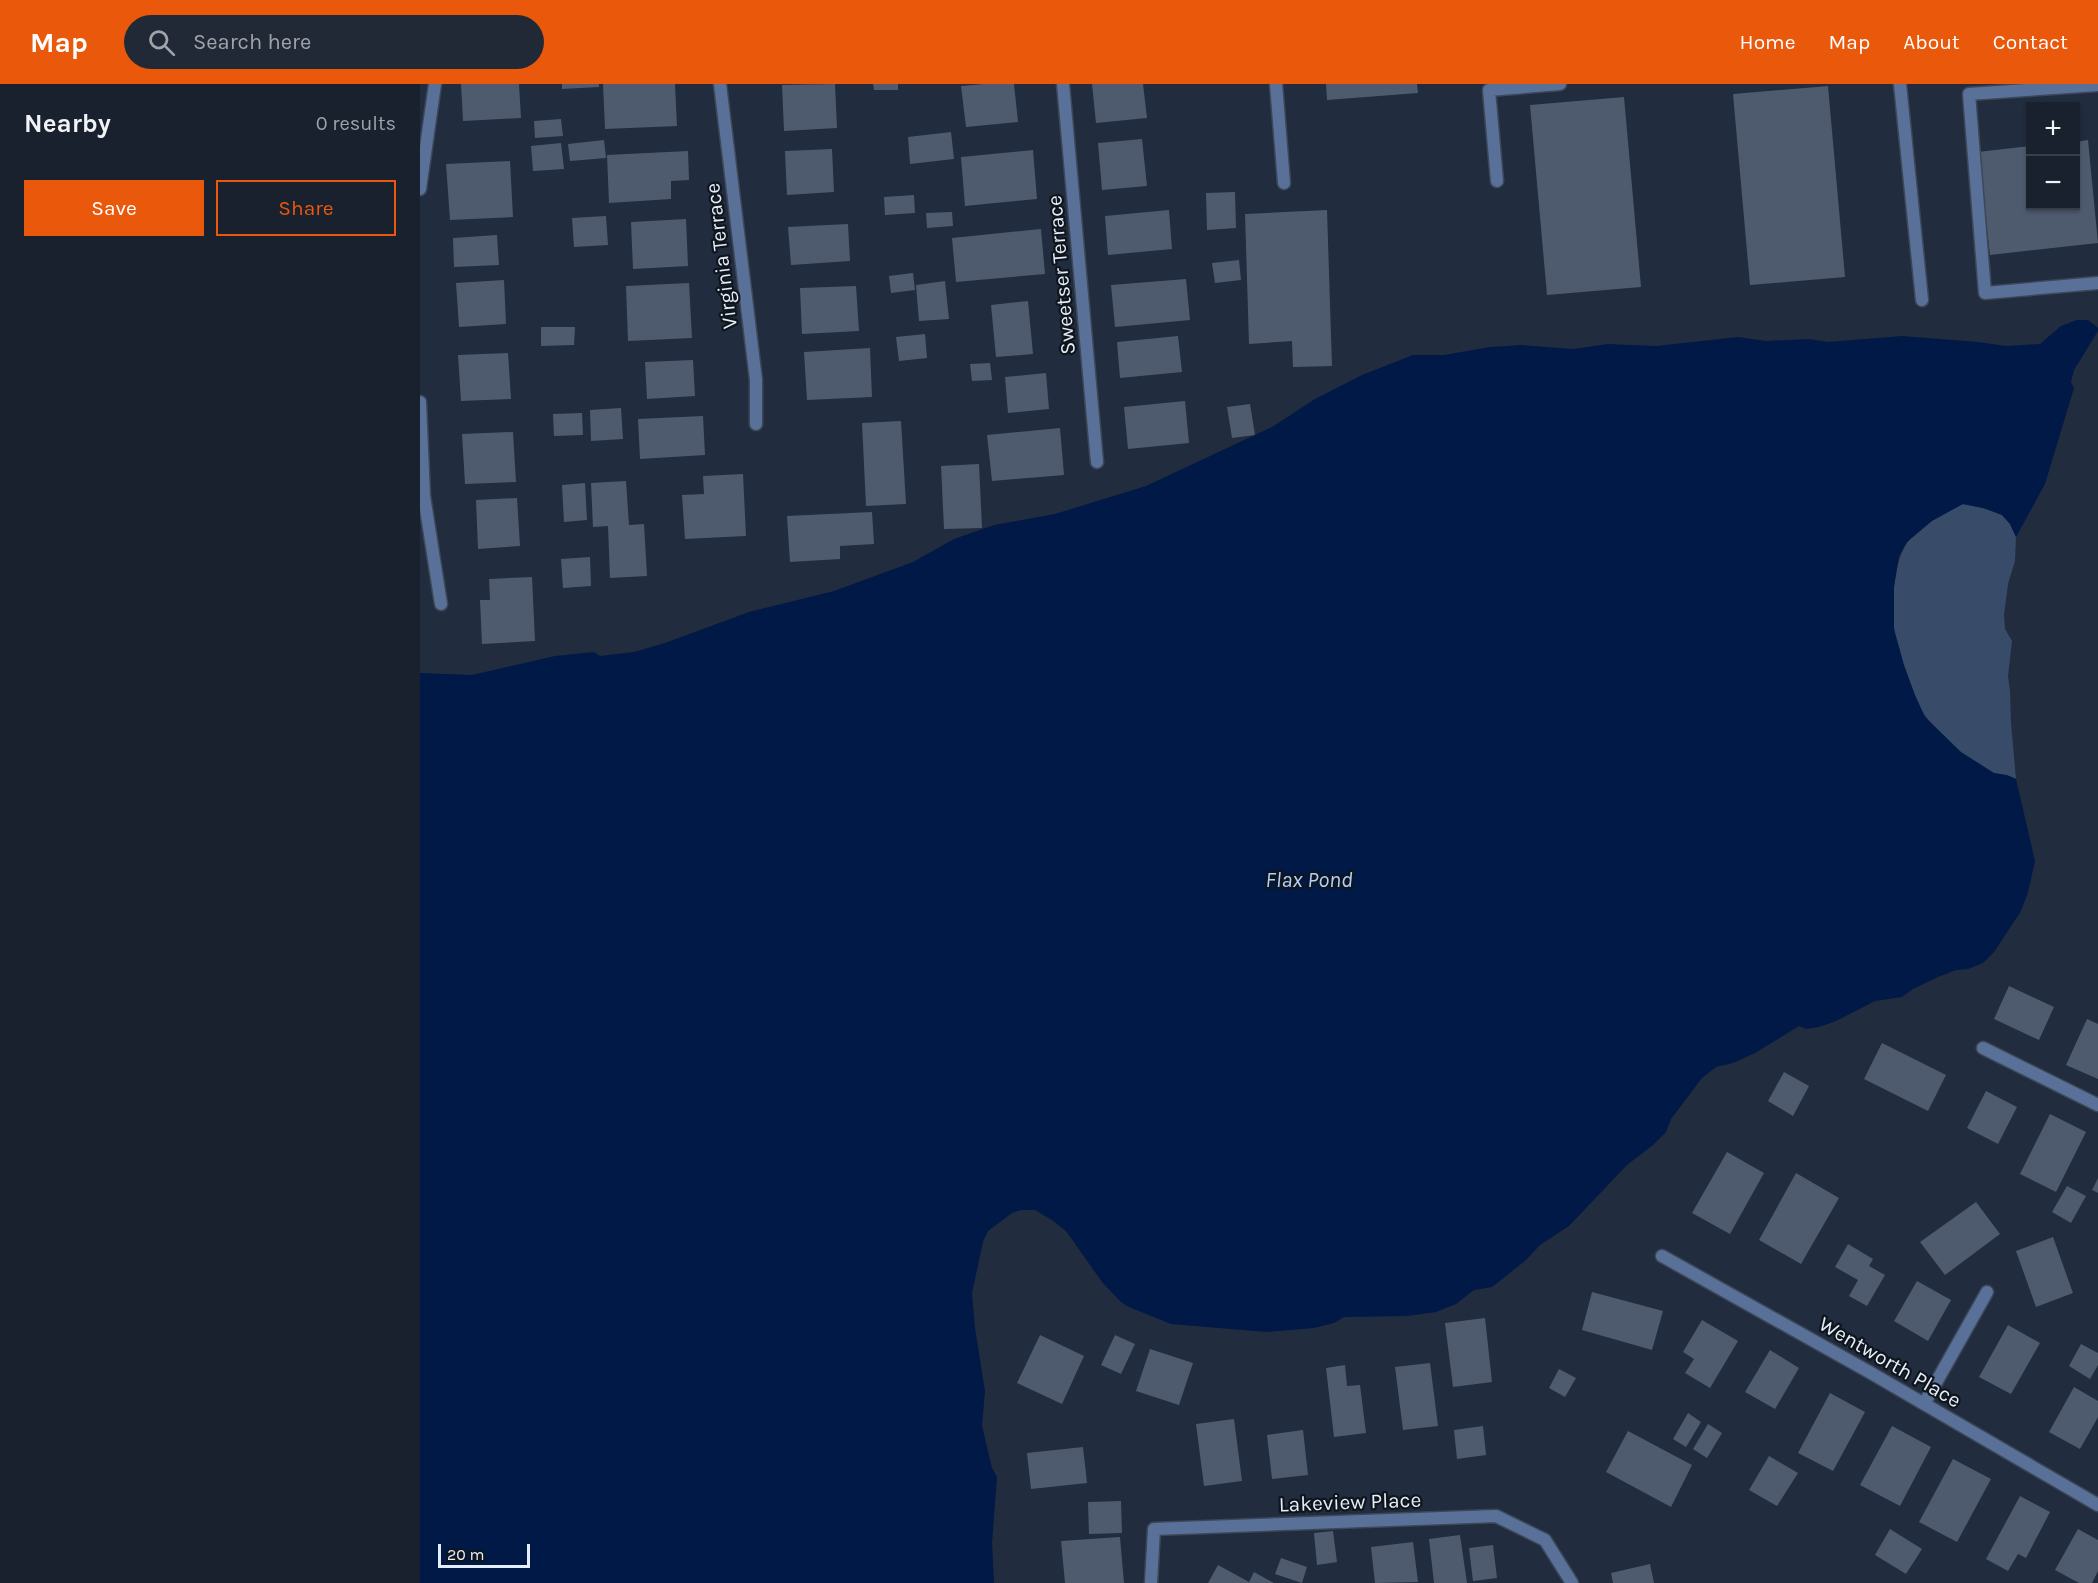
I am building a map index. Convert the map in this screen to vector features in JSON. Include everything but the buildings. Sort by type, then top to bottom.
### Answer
[{"type":"street","points":[[420,189],[435,84]]},
{"type":"street","name":"Virginia Terrace","points":[[720,84],[756,380],[756,424]]},
{"type":"street","name":"Sweetser Terrace","points":[[1063,84],[1097,462]]},
{"type":"street","points":[[1276,84],[1284,183]]},
{"type":"street","points":[[1497,181],[1489,90],[1560,84]]},
{"type":"street","points":[[1900,84],[1922,300]]},
{"type":"street","points":[[2098,85],[1969,94],[1985,293],[2098,283]]},
{"type":"street","points":[[420,402],[422,497],[441,604]]},
{"type":"street","points":[[1983,1048],[2098,1106]]},
{"type":"street","name":"Wentworth Place","points":[[1662,1256],[2098,1505]]},
{"type":"street","points":[[1924,1404],[1988,1292]]},
{"type":"street","name":"Lakeview Place","points":[[1151,1583],[1154,1529],[1496,1516],[1545,1540],[1572,1583]]},
{"type":"shaded area","points":[[1963,504],[1992,510],[2002,515],[2010,524],[2016,537],[2015,561],[2008,584],[2004,615],[2005,629],[2012,641],[2008,676],[2016,779],[1994,773],[1977,764],[1958,750],[1927,718],[1911,688],[1894,628],[1896,573],[1907,543],[1925,525]]},
{"type":"water","name":"Flax Pond","points":[[2077,320],[2088,320],[2098,328],[2098,331],[2074,370],[2071,382],[2074,388],[2045,484],[2016,537],[2010,524],[2002,515],[1963,504],[1932,521],[1907,542],[1899,556],[1894,587],[1894,629],[1904,665],[1925,717],[1961,752],[1994,773],[2016,779],[2035,861],[2021,911],[1994,952],[1983,963],[1938,977],[1902,997],[1875,1001],[1819,1027],[1806,1029],[1799,1026],[1755,1053],[1733,1063],[1716,1067],[1702,1078],[1671,1119],[1666,1132],[1627,1165],[1569,1226],[1540,1245],[1525,1261],[1492,1287],[1474,1290],[1456,1304],[1436,1312],[1407,1316],[1344,1317],[1334,1323],[1314,1328],[1267,1332],[1171,1324],[1121,1302],[1102,1282],[1066,1231],[1052,1220],[1035,1210],[1021,1210],[1012,1213],[988,1231],[983,1242],[972,1293],[985,1391],[982,1426],[992,1468],[997,1477],[992,1543],[994,1583],[420,1583],[420,673],[472,675],[555,656],[594,652],[600,656],[634,652],[749,612],[834,591],[913,562],[954,539],[994,525],[1055,514],[1146,486],[1272,427],[1315,399],[1362,375],[1413,355],[1444,355],[1490,347],[1522,345],[1573,349],[1608,344],[1656,346],[1738,337],[1766,341],[1809,339],[1828,342],[1902,336],[2006,346],[2040,344],[2061,326]]}]
